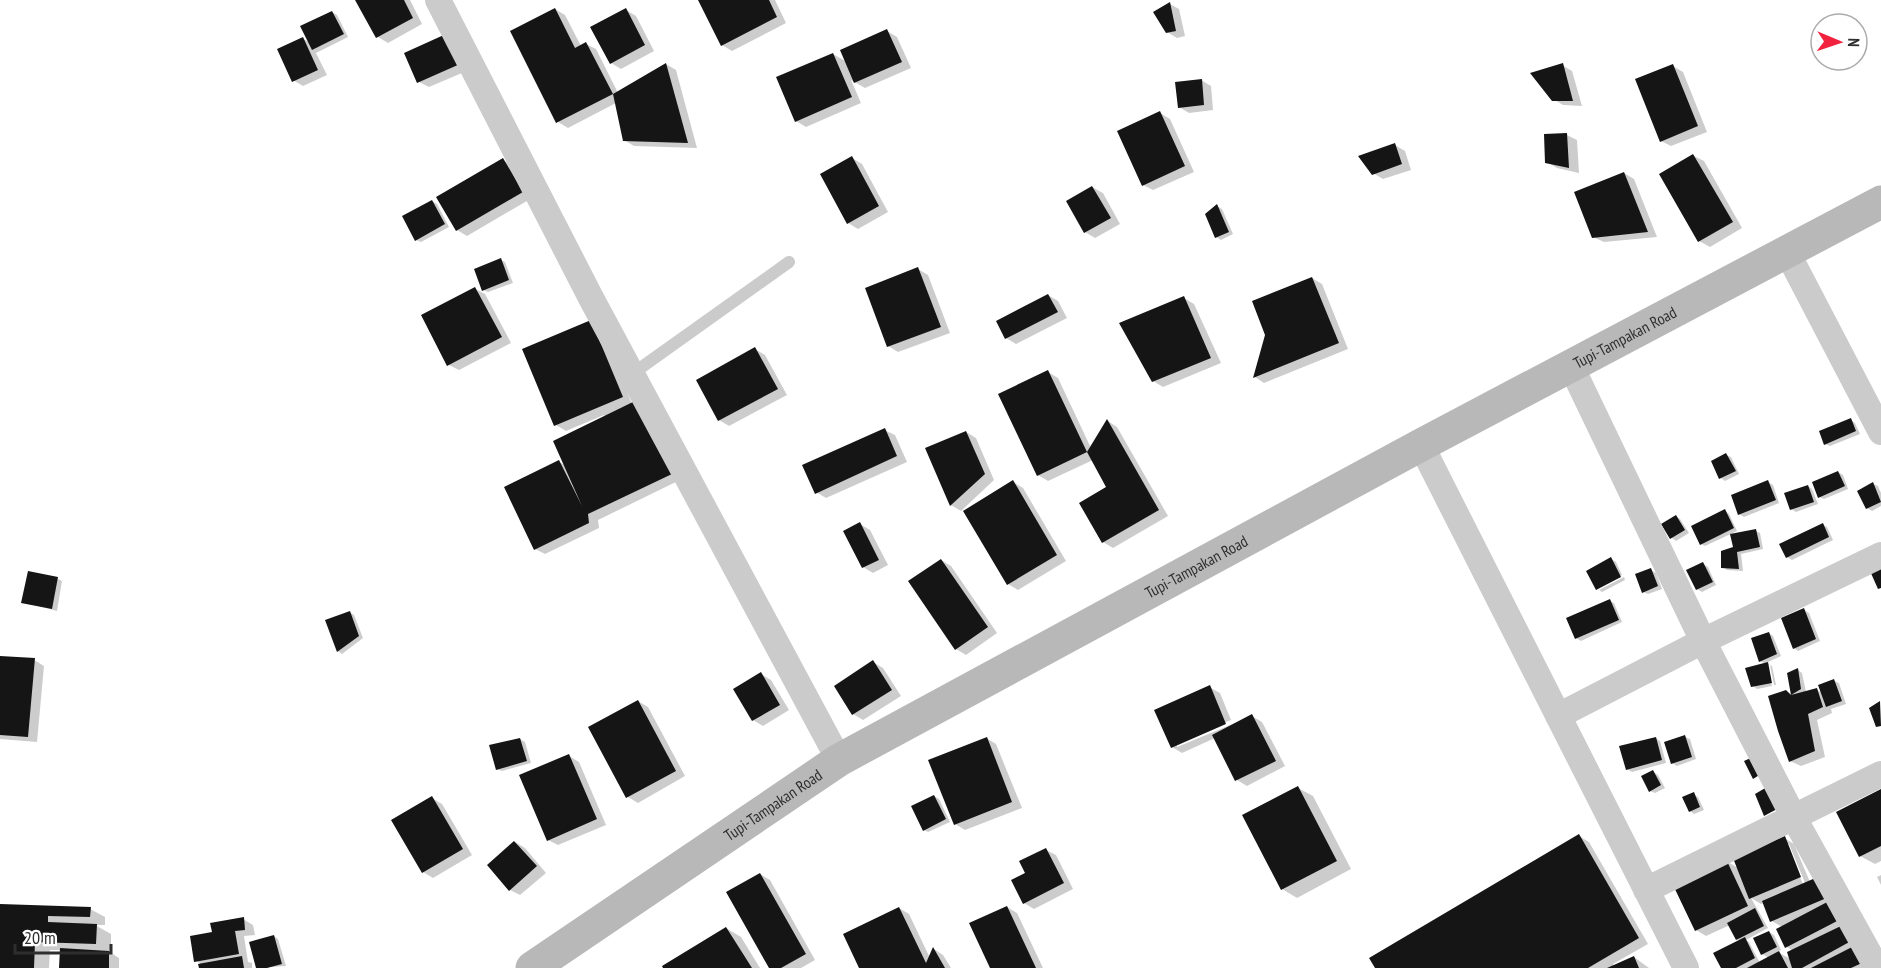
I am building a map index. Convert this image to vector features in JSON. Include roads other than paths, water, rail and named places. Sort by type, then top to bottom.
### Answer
[{"type":"main road","name":"Tupi-Tampakan Road","points":[[532,968],[839,760],[1421,446],[1881,202]]},
{"type":"street","points":[[438,0],[591,298],[839,760]]},
{"type":"street","points":[[1787,252],[1881,432]]},
{"type":"street","points":[[1571,366],[1703,641],[1793,816],[1877,968]]},
{"type":"street","points":[[1421,446],[1686,968]]},
{"type":"street","points":[[1558,716],[1703,641],[1881,555]]},
{"type":"street","points":[[1646,890],[1881,774]]},
{"type":"lane","points":[[632,374],[789,262]]}]
